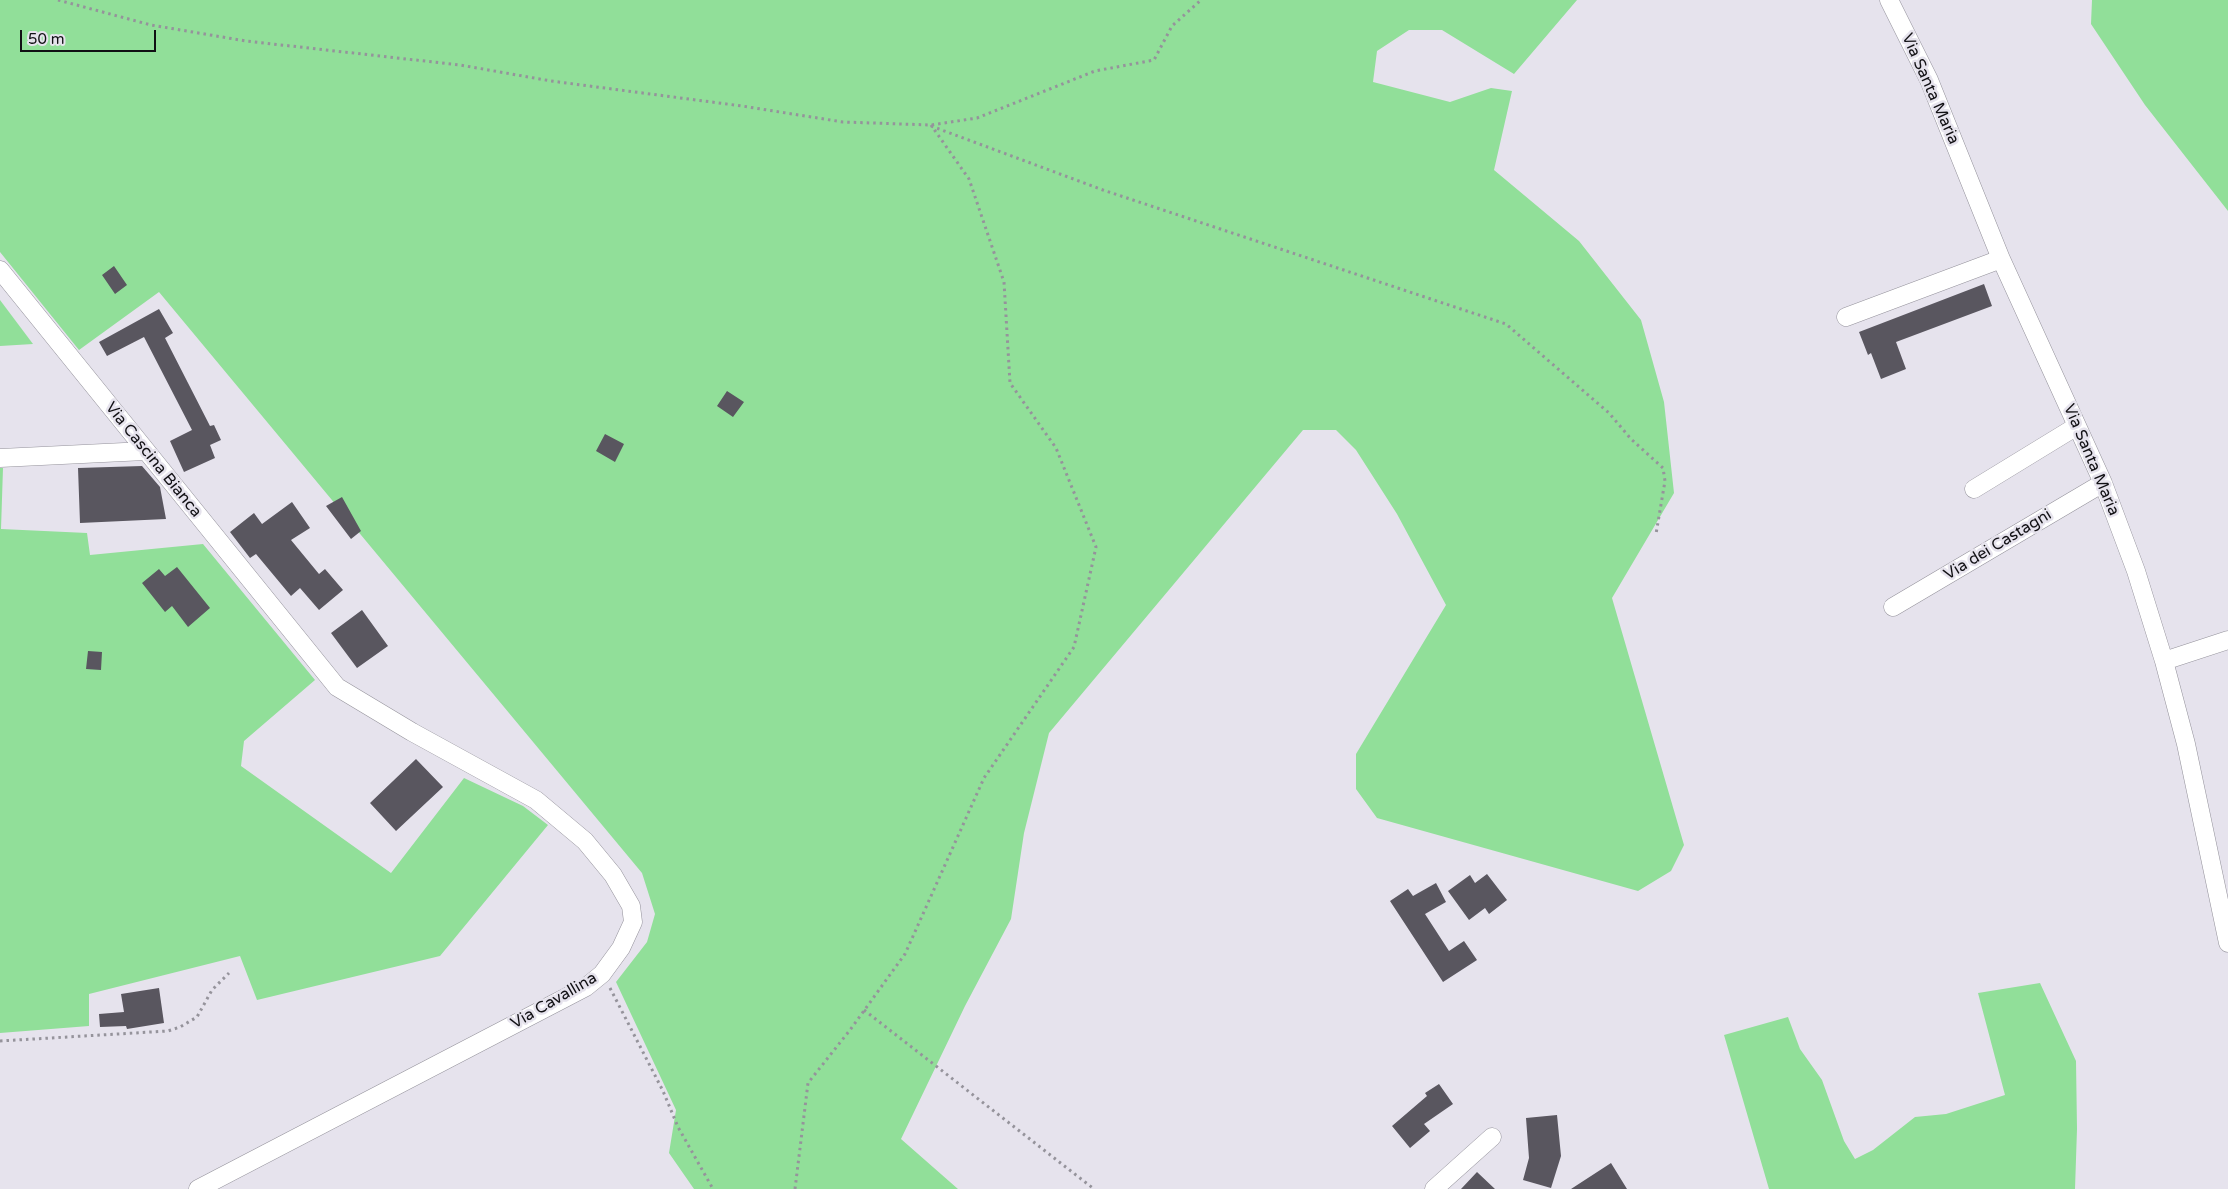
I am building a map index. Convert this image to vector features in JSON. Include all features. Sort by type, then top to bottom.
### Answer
[{"type":"street","name":"Via Santa Maria","points":[[1889,0],[1929,80],[2001,259],[2104,483],[2136,571],[2164,661],[2186,744],[2228,943]]},
{"type":"street","points":[[1846,317],[2001,259]]},
{"type":"street","name":"Via Cascina Bianca","points":[[0,270],[307,650]]},
{"type":"street","points":[[1974,489],[2077,426]]},
{"type":"street","points":[[0,458],[145,451]]},
{"type":"street","name":"Via dei Castagni","points":[[1893,607],[2104,483]]},
{"type":"street","points":[[2164,661],[2228,640]]},
{"type":"street","name":"Via Cavallina","points":[[198,1189],[586,987],[602,974],[621,948],[633,922],[631,906],[613,875],[585,841],[536,800],[412,732],[336,687],[307,650]]},
{"type":"street","points":[[1434,1189],[1492,1137]]},
{"type":"path","points":[[58,0],[151,25],[246,41],[460,65],[551,81],[742,106],[843,122],[931,125],[978,118],[1094,71],[1154,60],[1172,26],[1201,0]]},
{"type":"path","points":[[931,125],[1103,190],[1506,324],[1609,413],[1631,439],[1663,468],[1665,481],[1656,534]]},
{"type":"path","points":[[795,1189],[808,1082],[905,954],[984,778],[1074,648],[1096,547],[1056,448],[1010,383],[1004,282],[969,179],[931,125]]},
{"type":"path","points":[[0,1041],[168,1031],[180,1027],[197,1017],[212,990],[229,973]]},
{"type":"path","points":[[602,974],[663,1091],[678,1127],[713,1189]]},
{"type":"path","points":[[864,1010],[1094,1189]]},
{"type":"green space","points":[[0,0],[1577,0],[1514,74],[1442,30],[1409,30],[1377,51],[1373,82],[1450,102],[1491,88],[1512,91],[1494,170],[1579,241],[1641,320],[1664,402],[1674,493],[1612,598],[1684,845],[1671,871],[1638,891],[1377,818],[1356,789],[1356,754],[1446,605],[1397,514],[1356,450],[1336,430],[1303,430],[1049,733],[1024,833],[1011,919],[965,1006],[901,1139],[958,1189],[694,1189],[669,1153],[676,1110],[616,982],[647,942],[655,914],[642,873],[159,292],[79,350],[0,252]]},
{"type":"green space","points":[[2092,0],[2228,0],[2228,211],[2145,105],[2091,24]]},
{"type":"green space","points":[[0,300],[33,344],[0,346]]},
{"type":"green space","points":[[0,468],[3,468],[1,529],[87,533],[90,555],[203,544],[315,680],[244,741],[241,766],[391,873],[464,778],[523,806],[548,825],[440,956],[257,1000],[240,956],[89,994],[89,1026],[0,1033]]},
{"type":"green space","points":[[2040,983],[2076,1061],[2077,1129],[2075,1189],[1769,1189],[1724,1035],[1788,1017],[1800,1049],[1822,1080],[1844,1141],[1855,1159],[1873,1150],[1915,1117],[1946,1114],[2005,1095],[1978,993]]},
{"type":"building","points":[[114,266],[127,285],[115,294],[102,275]]},
{"type":"building","points":[[1984,284],[1992,306],[1896,342],[1906,369],[1881,379],[1871,353],[1868,355],[1859,332]]},
{"type":"building","points":[[159,309],[173,333],[165,338],[210,426],[214,425],[221,440],[210,445],[215,458],[184,472],[170,441],[192,430],[144,337],[107,356],[99,342]]},
{"type":"building","points":[[727,391],[744,402],[733,417],[717,406]]},
{"type":"building","points":[[605,434],[624,444],[615,462],[596,451]]},
{"type":"building","points":[[142,466],[160,487],[166,519],[80,523],[78,468]]},
{"type":"building","points":[[342,497],[361,531],[351,539],[326,506]]},
{"type":"building","points":[[292,502],[310,528],[291,540],[319,574],[325,569],[343,590],[319,610],[300,588],[291,596],[256,554],[250,558],[230,532],[254,513],[262,524]]},
{"type":"building","points":[[177,567],[210,608],[188,627],[172,606],[165,612],[142,583],[159,569],[165,576]]},
{"type":"building","points":[[362,610],[388,646],[357,668],[331,633]]},
{"type":"building","points":[[88,651],[102,652],[101,670],[86,669]]},
{"type":"building","points":[[416,759],[443,787],[396,831],[370,803]]},
{"type":"building","points":[[1487,874],[1507,900],[1489,914],[1485,908],[1469,920],[1448,891],[1470,875],[1475,883]]},
{"type":"building","points":[[1436,883],[1446,902],[1425,914],[1449,951],[1464,941],[1477,960],[1443,982],[1390,901],[1408,889],[1413,896]]},
{"type":"building","points":[[159,988],[164,1023],[127,1029],[126,1026],[100,1027],[99,1014],[124,1012],[121,994]]},
{"type":"building","points":[[1439,1084],[1453,1104],[1424,1124],[1430,1131],[1410,1148],[1392,1126],[1427,1096],[1425,1093]]},
{"type":"building","points":[[1557,1115],[1561,1156],[1551,1188],[1523,1180],[1529,1158],[1526,1118]]},
{"type":"building","points":[[1611,1163],[1627,1189],[1571,1189]]},
{"type":"building","points":[[1477,1172],[1495,1189],[1461,1189]]}]
